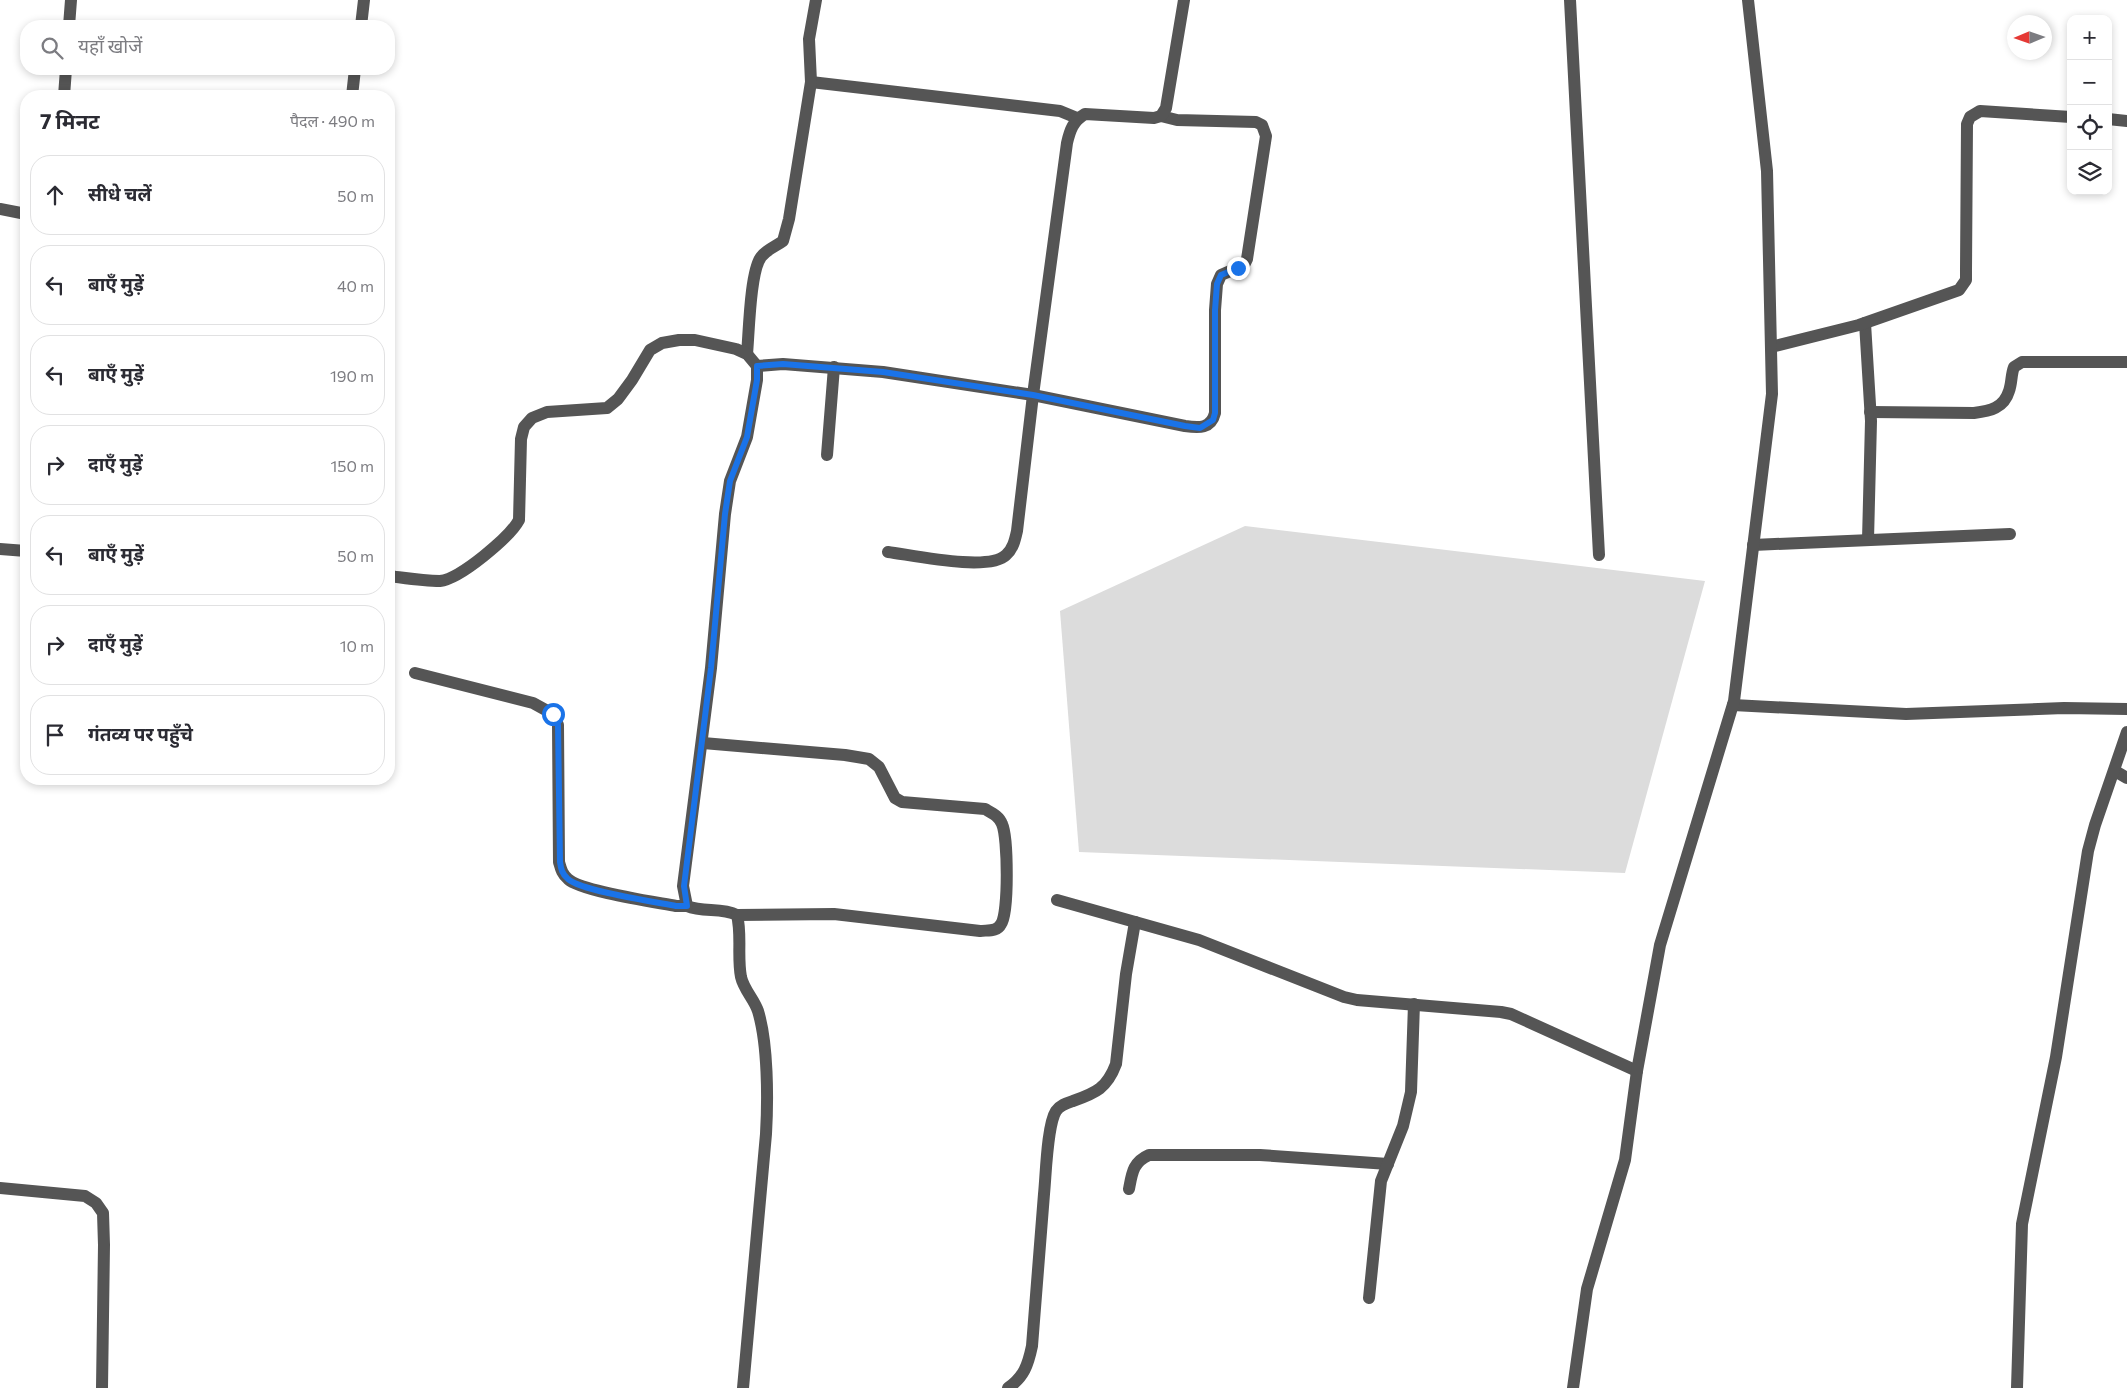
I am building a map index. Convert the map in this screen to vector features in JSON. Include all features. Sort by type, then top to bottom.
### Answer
[{"type":"street","points":[[69,20],[71,0]]},
{"type":"street","points":[[361,20],[364,0]]},
{"type":"street","points":[[747,354],[755,275],[759,259],[766,250],[783,241],[789,219],[810,82],[809,39],[816,0]]},
{"type":"street","points":[[1161,116],[1166,108],[1184,0]]},
{"type":"street","points":[[1570,0],[1599,555]]},
{"type":"street","points":[[1573,1388],[1587,1289],[1625,1160],[1638,1071],[1660,946],[1733,705],[1772,394],[1767,171],[1748,0]]},
{"type":"street","points":[[64,90],[66,75]]},
{"type":"street","points":[[353,90],[354,75]]},
{"type":"street","points":[[810,82],[1060,111],[1078,118]]},
{"type":"street","points":[[1771,347],[1865,323],[1959,290],[1963,285],[1966,271],[1967,124],[1970,117],[1980,111],[2067,117]]},
{"type":"street","points":[[757,366],[783,364],[883,372],[1033,395],[1200,428],[1213,420],[1215,413],[1215,310],[1217,284],[1221,275],[1244,265],[1247,259],[1266,136],[1262,125],[1256,122],[1177,120],[1161,116],[1154,118],[1085,114],[1078,118],[1071,128],[1067,143],[1033,395],[1017,531],[1013,547],[1005,557],[992,562],[977,563],[888,552]]},
{"type":"street","points":[[2112,119],[2127,121]]},
{"type":"street","points":[[0,209],[20,213]]},
{"type":"street","points":[[1865,323],[1870,412],[1868,540]]},
{"type":"street","points":[[395,577],[441,581],[452,577],[496,545],[515,528],[520,520],[521,439],[524,427],[532,418],[547,412],[607,408],[618,400],[650,350],[662,343],[695,340],[736,349],[747,354],[757,366],[757,380],[747,437],[730,481],[725,514],[703,743],[684,886],[687,906]]},
{"type":"street","points":[[1870,412],[1974,413],[1991,410],[1998,408],[2006,398],[2013,371],[2017,364],[2022,362],[2127,362]]},
{"type":"street","points":[[827,455],[834,367]]},
{"type":"street","points":[[1753,545],[2010,534]]},
{"type":"street","points":[[0,549],[20,551]]},
{"type":"street","points":[[415,673],[533,703],[553,714],[558,725],[560,862],[562,873],[569,880],[596,890],[676,906],[687,906],[694,909],[728,911],[737,915],[834,914],[980,931],[995,930],[1001,925],[1006,913],[1006,835],[1002,822],[996,816],[985,810],[902,802],[894,798],[879,767],[869,759],[846,755],[703,743]]},
{"type":"street","points":[[1733,705],[1906,714],[2064,708],[2127,709]]},
{"type":"street","points":[[2016,1388],[2022,1224],[2056,1058],[2088,851],[2127,732]]},
{"type":"street","points":[[2115,771],[2127,778]]},
{"type":"street","points":[[1057,900],[1199,940],[1344,997],[1357,1000],[1511,1014],[1638,1071]]},
{"type":"street","points":[[737,915],[740,925],[739,965],[742,980],[757,1008],[762,1028],[768,1099],[743,1388]]},
{"type":"street","points":[[1008,1388],[1020,1380],[1029,1362],[1032,1346],[1046,1168],[1056,1111],[1064,1104],[1086,1097],[1103,1088],[1112,1076],[1116,1064],[1126,974],[1135,922]]},
{"type":"street","points":[[1369,1298],[1381,1181],[1403,1126],[1411,1092],[1414,1004]]},
{"type":"street","points":[[1128,1189],[1134,1167],[1139,1159],[1148,1155],[1260,1154],[1388,1164]]},
{"type":"street","points":[[0,1188],[85,1196],[96,1203],[103,1213],[102,1388]]},
{"type":"shaded area","points":[[1245,526],[1705,581],[1625,873],[1079,852],[1060,611]]},
{"type":"route","points":[[553,714],[558,725],[560,862],[562,873],[569,880],[596,890],[676,906],[687,906],[684,897],[684,886],[703,743],[725,514],[730,481],[747,437],[757,380],[757,366],[783,364],[883,372],[1033,395],[1200,428],[1207,426],[1213,420],[1215,413],[1215,310],[1217,284],[1221,275],[1238,268]]}]
